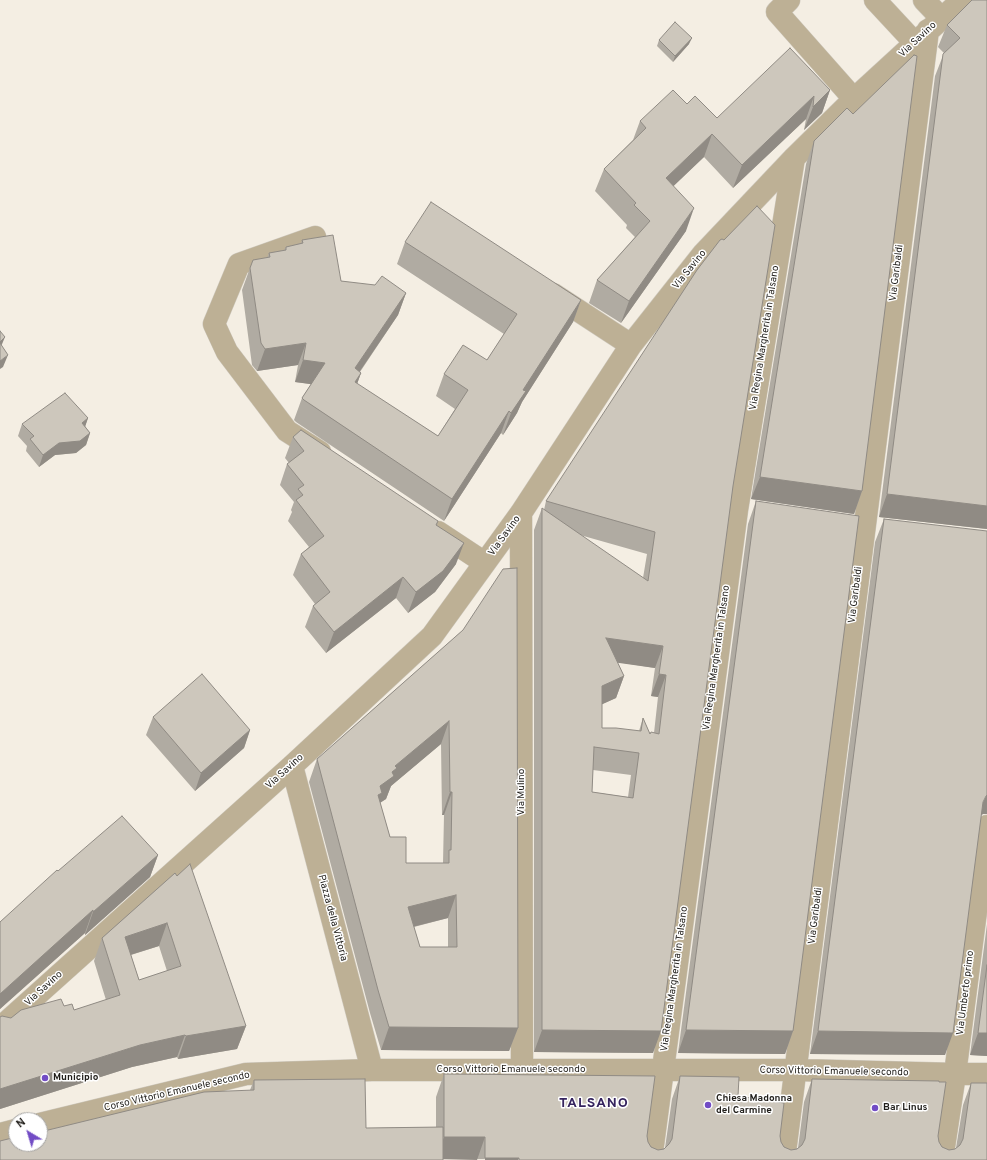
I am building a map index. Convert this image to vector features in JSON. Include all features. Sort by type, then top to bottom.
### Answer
[{"type":"street","points":[[789,0],[776,12],[854,99]]},
{"type":"street","points":[[875,0],[928,30]]},
{"type":"street","points":[[924,0],[928,30]]},
{"type":"street","name":"Via Savino","points":[[0,1028],[292,766],[432,636],[521,514],[631,345],[703,254],[794,158],[854,99],[962,0]]},
{"type":"street","name":"Via Garibaldi","points":[[784,1160],[797,1070],[928,30]]},
{"type":"street","name":"Via Regina Margherita in Talsano","points":[[651,1160],[737,510],[794,158]]},
{"type":"street","points":[[315,237],[239,264],[214,324],[227,352],[287,431],[334,462]]},
{"type":"street","points":[[539,285],[631,345]]},
{"type":"street","points":[[737,510],[760,513]]},
{"type":"street","name":"Via Mulino","points":[[521,514],[522,1070]]},
{"type":"street","points":[[420,519],[486,564]]},
{"type":"street","points":[[842,525],[888,531]]},
{"type":"street","name":"Piazza della Vittoria","points":[[292,766],[372,1070]]},
{"type":"street","name":"Via Umberto primo","points":[[942,1160],[955,1074],[987,826]]},
{"type":"street","name":"Corso Vittorio Emanuele secondo","points":[[48,1122],[246,1074],[372,1070],[797,1070],[987,1074]]},
{"type":"building","points":[[972,0],[987,0],[987,506],[887,494],[943,54],[960,38],[947,25]]},
{"type":"building","points":[[675,22],[692,38],[675,56],[659,40]]},
{"type":"building","points":[[790,48],[830,90],[813,107],[814,96],[742,165],[712,134],[666,178],[694,208],[629,301],[597,280],[650,221],[634,205],[636,203],[604,169],[646,128],[640,121],[673,90],[687,104],[695,96],[717,118]]},
{"type":"building","points":[[914,55],[917,56],[862,491],[760,477],[814,141],[847,108],[853,114]]},
{"type":"building","points":[[431,202],[581,300],[523,390],[526,391],[511,413],[509,411],[452,499],[302,398],[325,363],[303,360],[306,343],[265,349],[261,343],[250,268],[253,260],[270,257],[269,253],[286,250],[286,247],[303,243],[302,240],[333,235],[341,281],[375,285],[382,276],[406,293],[355,368],[361,373],[355,382],[438,436],[468,390],[444,374],[463,345],[487,360],[517,314],[405,242]]},
{"type":"building","points":[[757,206],[775,225],[733,486],[661,1031],[542,1030],[542,508],[648,581],[655,532],[546,501],[697,270],[720,240],[724,240]],"holes":[[[606,638],[663,646],[659,674],[666,675],[659,734],[651,732],[650,734],[643,718],[641,731],[602,728],[602,686],[624,676]],[[594,747],[639,753],[633,798],[592,792]]]},
{"type":"building","points":[[0,331],[5,337],[0,342]]},
{"type":"building","points":[[0,343],[8,355],[0,361]]},
{"type":"building","points":[[65,393],[88,418],[82,423],[90,433],[80,441],[59,443],[43,455],[30,439],[34,436],[22,424]]},
{"type":"building","points":[[301,430],[438,521],[436,525],[464,543],[443,571],[416,592],[403,577],[334,632],[313,606],[330,592],[301,554],[324,536],[296,500],[303,495],[298,489],[304,485],[287,464],[304,451],[293,437]]},
{"type":"building","points":[[756,501],[859,516],[793,1031],[686,1030]]},
{"type":"building","points":[[884,519],[987,531],[987,795],[983,802],[953,1033],[818,1031]]},
{"type":"building","points":[[517,568],[518,1028],[389,1027],[317,759],[463,630],[503,569]],"holes":[[[449,721],[450,792],[452,792],[451,850],[449,850],[449,863],[406,863],[406,837],[390,837],[378,795],[382,793],[380,786],[394,776],[392,772],[397,768],[395,766]],[[456,895],[457,947],[420,947],[408,907]]]},
{"type":"building","points":[[202,674],[250,730],[201,773],[153,717]]},
{"type":"building","points":[[122,816],[158,855],[93,912],[93,910],[0,994],[0,922],[57,870],[58,871]]},
{"type":"building","points":[[190,864],[246,1026],[185,1035],[140,1045],[0,1089],[0,1017],[11,1018],[21,1010],[61,999],[64,1006],[72,1004],[74,1010],[120,995],[102,938],[175,873],[177,876]],"holes":[[[167,923],[181,966],[139,980],[125,937]]]},
{"type":"building","points":[[987,965],[987,1033],[978,1033]]},
{"type":"building","points":[[444,1074],[655,1076],[647,1136],[651,1147],[658,1150],[664,1149],[672,1139],[680,1076],[739,1077],[738,1096],[784,1103],[780,1136],[784,1147],[791,1150],[797,1149],[802,1145],[805,1139],[812,1079],[946,1082],[938,1136],[942,1147],[949,1150],[955,1149],[960,1145],[963,1139],[971,1083],[987,1083],[987,1160],[519,1160],[519,1158],[485,1158],[485,1137],[444,1137]]},
{"type":"building","points":[[365,1079],[366,1128],[443,1127],[443,1160],[0,1160],[0,1141],[8,1139],[8,1152],[48,1152],[48,1130],[204,1092],[254,1090],[254,1080]]},
{"type":"place","name":"Municipio","points":[[45,1078]]},
{"type":"place","name":"Chiesa Madonna del Carmine","points":[[708,1105]]},
{"type":"place","name":"Bar Linus","points":[[875,1108]]},
{"type":"district","name":"TALSANO","points":[[594,1104]]}]
